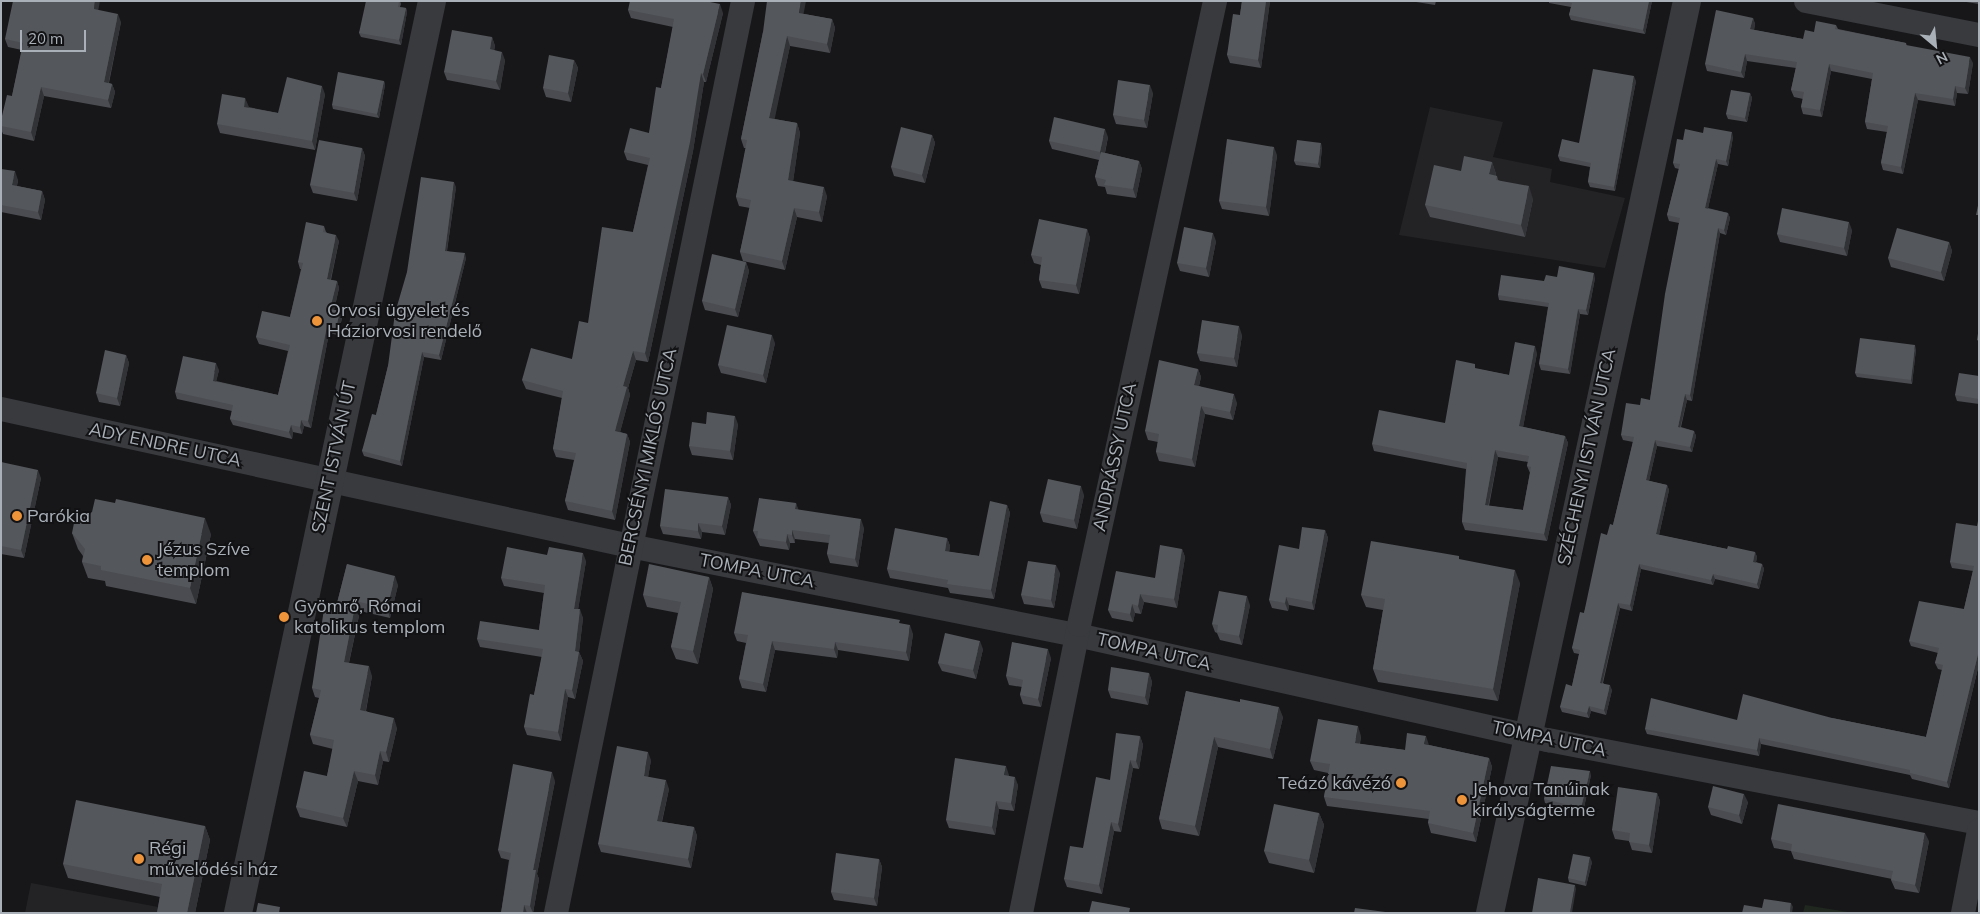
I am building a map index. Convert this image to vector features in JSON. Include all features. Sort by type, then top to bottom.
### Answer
[{"type":"street","name":"SZENT ISTVÁN ÚT","points":[[238,913],[328,482],[432,1]]},
{"type":"street","name":"BERCSÉNYI MIKLÓS UTCA","points":[[556,913],[630,546],[744,1]]},
{"type":"street","name":"ANDRÁSSY UTCA","points":[[1021,913],[1077,635],[1214,1]]},
{"type":"street","name":"SZÉCHENYI ISTVÁN UTCA","points":[[1490,913],[1526,735],[1687,1]]},
{"type":"street","points":[[1806,1],[1979,35]]},
{"type":"street","name":"ADY ENDRE UTCA","points":[[1,410],[328,482]]},
{"type":"street","name":"TOMPA UTCA","points":[[328,482],[630,546],[1077,635],[1526,735],[1979,823]]},
{"type":"street","points":[[1963,913],[1979,831]]},
{"type":"shaded area","points":[[1430,107],[1503,122],[1493,157],[1552,169],[1550,182],[1625,198],[1605,268],[1399,235]]},
{"type":"shaded area","points":[[31,883],[190,913],[25,913]]},
{"type":"shaded area","points":[[1805,905],[1854,913],[1803,913]]},
{"type":"building","points":[[13,1],[95,1],[94,9],[118,14],[104,82],[112,84],[108,100],[41,87],[31,132],[1,126],[7,95],[12,96],[23,43],[5,39]]},
{"type":"building","points":[[366,1],[399,1],[398,7],[406,8],[399,40],[359,33]]},
{"type":"building","points":[[630,1],[705,1],[720,4],[703,74],[701,73],[690,142],[645,353],[633,351],[623,386],[627,387],[615,431],[627,434],[612,511],[565,501],[576,453],[553,449],[563,391],[522,380],[531,348],[572,359],[579,321],[588,323],[602,227],[633,232],[650,158],[624,152],[630,128],[649,133],[656,87],[661,88],[674,19],[628,10]]},
{"type":"building","points":[[767,1],[801,1],[799,13],[832,19],[827,44],[787,36],[769,118],[797,123],[788,180],[824,187],[819,212],[794,208],[782,261],[740,252],[751,200],[736,197],[747,140],[741,139],[763,32]]},
{"type":"building","points":[[1242,1],[1266,1],[1258,60],[1227,55],[1233,14],[1240,15]]},
{"type":"building","points":[[1563,1],[1649,1],[1643,30],[1569,15],[1572,3]]},
{"type":"building","points":[[1716,10],[1753,18],[1750,29],[1803,39],[1805,30],[1814,32],[1816,21],[1836,25],[1835,29],[1970,57],[1965,88],[1955,86],[1953,99],[1915,93],[1901,167],[1881,163],[1888,126],[1865,122],[1873,73],[1829,64],[1820,110],[1801,107],[1804,92],[1791,90],[1797,62],[1745,54],[1741,72],[1705,64]]},
{"type":"building","points":[[452,30],[492,37],[490,49],[502,52],[496,81],[444,72]]},
{"type":"building","points":[[549,55],[574,60],[568,93],[543,88]]},
{"type":"building","points":[[1593,69],[1634,76],[1614,187],[1588,182],[1591,163],[1558,156],[1562,139],[1579,143]]},
{"type":"building","points":[[338,72],[384,81],[377,114],[332,105]]},
{"type":"building","points":[[287,77],[322,86],[312,141],[217,124],[222,94],[245,98],[244,107],[278,113]]},
{"type":"building","points":[[1118,80],[1150,85],[1144,120],[1113,115]]},
{"type":"building","points":[[1731,90],[1750,93],[1745,118],[1726,114]]},
{"type":"building","points":[[1054,117],[1105,129],[1100,152],[1049,141]]},
{"type":"building","points":[[901,127],[932,135],[922,175],[891,167]]},
{"type":"building","points":[[1704,127],[1732,132],[1726,161],[1716,159],[1705,208],[1728,213],[1724,230],[1718,228],[1690,395],[1685,394],[1678,427],[1694,431],[1690,447],[1655,440],[1646,480],[1667,485],[1656,534],[1727,549],[1728,546],[1755,552],[1753,562],[1762,564],[1757,584],[1713,574],[1711,580],[1639,564],[1630,605],[1618,603],[1600,683],[1610,685],[1604,710],[1589,706],[1587,713],[1560,707],[1566,684],[1572,686],[1580,650],[1572,648],[1580,612],[1584,613],[1601,533],[1607,535],[1610,524],[1613,525],[1634,437],[1621,435],[1626,403],[1640,405],[1641,398],[1650,400],[1665,294],[1680,218],[1667,215],[1680,164],[1673,163],[1677,139],[1683,140],[1685,129],[1703,133]]},
{"type":"building","points":[[1227,139],[1274,147],[1266,207],[1219,201]]},
{"type":"building","points":[[319,140],[362,148],[354,193],[310,185]]},
{"type":"building","points":[[1297,140],[1321,143],[1318,164],[1294,161]]},
{"type":"building","points":[[1101,152],[1139,161],[1133,189],[1104,185],[1106,180],[1095,177]]},
{"type":"building","points":[[1464,156],[1492,162],[1489,174],[1497,176],[1496,180],[1529,186],[1521,225],[1425,205],[1434,165],[1461,171]]},
{"type":"building","points":[[1,169],[15,171],[12,185],[42,191],[38,212],[1,205]]},
{"type":"building","points":[[421,177],[454,182],[445,251],[465,253],[439,355],[422,352],[400,461],[362,451],[372,414],[376,415],[388,366],[395,313],[407,272]]},
{"type":"building","points":[[1979,201],[1979,215],[1976,215]]},
{"type":"building","points":[[1782,208],[1849,222],[1844,248],[1777,234]]},
{"type":"building","points":[[1039,219],[1087,229],[1076,285],[1039,280],[1042,257],[1031,255]]},
{"type":"building","points":[[306,222],[324,226],[323,232],[336,235],[327,279],[337,281],[330,309],[340,311],[336,328],[327,326],[308,421],[301,420],[300,427],[291,425],[289,432],[230,419],[233,405],[175,392],[183,356],[216,363],[213,381],[278,395],[290,345],[256,337],[262,311],[290,317],[303,263],[298,262]]},
{"type":"building","points":[[1184,227],[1213,233],[1206,268],[1177,263]]},
{"type":"building","points":[[1897,228],[1949,242],[1941,272],[1888,258]]},
{"type":"building","points":[[712,254],[746,262],[735,309],[702,301]]},
{"type":"building","points":[[1559,266],[1594,273],[1586,310],[1578,309],[1568,369],[1539,364],[1549,303],[1498,295],[1501,275],[1544,281],[1546,275],[1557,277]]},
{"type":"building","points":[[1202,320],[1239,326],[1234,358],[1197,353]]},
{"type":"building","points":[[727,325],[772,335],[763,375],[718,365]]},
{"type":"building","points":[[1860,338],[1915,345],[1911,380],[1855,373]]},
{"type":"building","points":[[1515,342],[1535,346],[1519,426],[1565,436],[1544,534],[1462,522],[1467,463],[1372,444],[1379,410],[1445,423],[1456,360],[1475,364],[1475,368],[1509,375]],"holes":[[[1495,450],[1529,456],[1527,466],[1531,467],[1523,510],[1485,505]]]},
{"type":"building","points":[[105,350],[126,355],[117,398],[96,393]]},
{"type":"building","points":[[1159,360],[1198,369],[1194,385],[1234,394],[1230,412],[1201,406],[1192,459],[1156,452],[1159,434],[1145,431]]},
{"type":"building","points":[[1959,373],[1979,376],[1979,399],[1955,395]]},
{"type":"building","points":[[707,412],[735,416],[730,451],[689,446],[692,422],[706,424]]},
{"type":"building","name":"Parókia","points":[[1,462],[38,470],[21,550],[1,546]]},
{"type":"building","points":[[1048,479],[1081,486],[1074,520],[1040,513]]},
{"type":"building","points":[[665,489],[728,497],[722,526],[698,523],[698,531],[660,526]]},
{"type":"building","points":[[759,498],[796,503],[795,509],[861,519],[855,559],[827,554],[830,535],[792,530],[792,535],[787,534],[786,542],[757,538],[758,531],[753,531]]},
{"type":"building","name":"Jézus Szíve templom","points":[[95,499],[115,503],[116,499],[205,518],[190,588],[101,570],[101,566],[82,562],[85,549],[72,533],[74,523],[92,512]]},
{"type":"building","points":[[990,501],[1007,505],[991,590],[947,584],[948,580],[887,569],[895,528],[947,538],[945,551],[979,556]]},
{"type":"building","points":[[1979,516],[1979,650],[1947,782],[1910,773],[1910,770],[1759,738],[1757,750],[1645,729],[1651,698],[1737,720],[1743,694],[1832,718],[1926,737],[1943,665],[1935,663],[1939,648],[1909,641],[1919,601],[1964,609],[1974,566],[1950,562],[1956,523],[1977,526]]},
{"type":"building","points":[[1302,527],[1325,530],[1312,602],[1286,597],[1285,603],[1269,600],[1279,545],[1299,549]]},
{"type":"building","points":[[1371,541],[1459,556],[1459,559],[1515,570],[1493,689],[1373,669],[1385,599],[1361,595]]},
{"type":"building","points":[[1160,545],[1182,549],[1174,599],[1140,594],[1138,606],[1132,604],[1130,614],[1108,610],[1116,571],[1155,578]]},
{"type":"building","points":[[507,547],[547,555],[549,547],[583,553],[574,609],[580,609],[575,651],[579,652],[572,690],[565,689],[558,732],[524,727],[530,694],[534,695],[543,649],[477,639],[480,621],[539,630],[545,585],[501,578]]},
{"type":"building","points":[[1028,561],[1056,565],[1051,600],[1021,595]]},
{"type":"building","points":[[347,564],[395,576],[387,609],[356,601],[344,662],[369,666],[360,710],[394,718],[386,752],[380,751],[375,775],[354,771],[343,818],[296,807],[304,771],[327,776],[334,740],[310,735],[321,690],[312,688],[324,609],[335,611]]},
{"type":"building","points":[[649,564],[709,577],[693,651],[671,647],[681,602],[643,595]]},
{"type":"building","points":[[1219,591],[1247,596],[1239,636],[1217,632],[1218,625],[1212,624]]},
{"type":"building","points":[[742,592],[900,620],[899,623],[910,625],[906,652],[835,642],[834,649],[772,641],[763,684],[739,679],[748,635],[734,633]]},
{"type":"building","points":[[945,633],[980,641],[973,670],[938,663]]},
{"type":"building","points":[[1012,642],[1048,649],[1038,699],[1020,695],[1023,680],[1006,676]]},
{"type":"building","points":[[1111,667],[1149,673],[1145,697],[1108,690]]},
{"type":"building","points":[[1186,691],[1240,702],[1240,699],[1279,707],[1270,749],[1214,737],[1195,826],[1159,819]]},
{"type":"building","points":[[1318,719],[1358,726],[1355,743],[1405,750],[1407,733],[1426,736],[1424,744],[1489,758],[1473,833],[1428,823],[1430,811],[1324,797],[1330,764],[1310,761]]},
{"type":"building","points":[[1116,733],[1140,736],[1136,761],[1130,760],[1118,824],[1111,822],[1099,885],[1064,879],[1070,846],[1083,848],[1096,777],[1110,780]]},
{"type":"building","points":[[617,746],[648,752],[644,776],[666,780],[657,821],[694,827],[688,859],[598,844]]},
{"type":"building","points":[[955,758],[1006,766],[1004,775],[1015,777],[1011,803],[996,801],[992,827],[946,820]]},
{"type":"building","points":[[513,764],[552,772],[533,870],[536,870],[530,906],[524,905],[523,913],[501,913],[511,853],[498,850]]},
{"type":"building","points":[[1551,766],[1590,771],[1581,808],[1544,799]]},
{"type":"building","points":[[1713,786],[1744,794],[1739,815],[1708,807]]},
{"type":"building","points":[[1618,787],[1657,793],[1649,845],[1629,842],[1630,833],[1612,830]]},
{"type":"building","name":"Régi művelődési ház","points":[[76,800],[205,826],[187,913],[157,913],[162,884],[63,864]]},
{"type":"building","points":[[1274,804],[1319,813],[1309,860],[1264,851]]},
{"type":"building","points":[[1778,804],[1925,833],[1915,885],[1891,880],[1893,871],[1791,851],[1792,844],[1771,839]]},
{"type":"building","points":[[836,853],[879,859],[874,898],[831,892]]},
{"type":"building","points":[[1573,854],[1590,857],[1585,882],[1568,878]]},
{"type":"building","points":[[1538,878],[1575,885],[1570,913],[1532,913]]},
{"type":"building","points":[[1764,899],[1791,903],[1790,913],[1742,913],[1744,905],[1762,908]]},
{"type":"building","points":[[1092,901],[1130,908],[1129,913],[1089,913]]},
{"type":"building","points":[[258,903],[280,907],[279,913],[256,913]]},
{"type":"building","points":[[1355,908],[1393,913],[1354,913]]},
{"type":"place","name":"Orvosi ügyelet és Háziorvosi rendelő","points":[[317,321]]},
{"type":"place","name":"Parókia","points":[[17,516]]},
{"type":"place","name":"Jézus Szíve templom","points":[[147,560]]},
{"type":"place","name":"Gyömrő, Római katolikus templom","points":[[284,617]]},
{"type":"place","name":"Teázó kávézó","points":[[1401,783]]},
{"type":"place","name":"Jehova Tanúinak királyságterme","points":[[1462,800]]},
{"type":"place","name":"Régi művelődési ház","points":[[139,859]]}]
